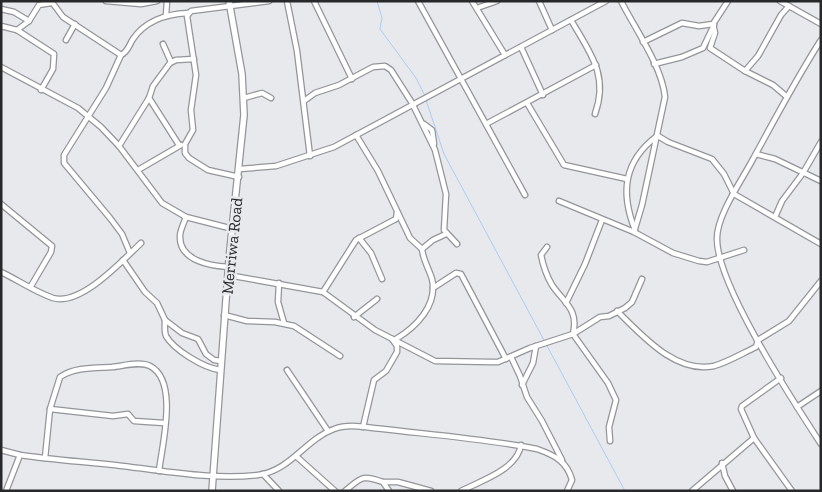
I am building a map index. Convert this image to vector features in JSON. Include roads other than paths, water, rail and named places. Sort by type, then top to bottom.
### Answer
[{"type":"street","points":[[106,1],[141,4],[157,1]]},
{"type":"street","points":[[166,15],[167,1]]},
{"type":"street","points":[[130,253],[114,223],[63,160],[64,155],[106,88],[121,55],[125,53],[144,26],[166,15],[269,1]]},
{"type":"street","points":[[287,1],[304,101],[310,156]]},
{"type":"street","points":[[314,1],[352,79]]},
{"type":"street","points":[[418,1],[525,196]]},
{"type":"street","points":[[472,1],[505,55]]},
{"type":"street","points":[[477,8],[488,6],[498,1]]},
{"type":"street","points":[[539,1],[552,30]]},
{"type":"street","points":[[240,170],[276,166],[310,156],[356,135],[412,103],[606,1]]},
{"type":"street","points":[[620,1],[654,64],[661,79],[665,97],[634,231]]},
{"type":"street","points":[[654,64],[682,57],[703,48],[713,24],[728,1]]},
{"type":"street","points":[[780,1],[821,24]]},
{"type":"street","points":[[17,30],[30,21],[40,5],[51,2],[63,17],[121,55]]},
{"type":"street","name":"Merriwa Road","points":[[212,491],[224,315],[240,170],[244,98],[230,5]]},
{"type":"street","points":[[482,16],[488,6]]},
{"type":"street","points":[[745,71],[758,56],[782,14],[789,6]]},
{"type":"street","points":[[1,9],[14,12],[30,21]]},
{"type":"street","points":[[138,170],[182,145],[193,130],[191,110],[196,77],[186,23],[188,13]]},
{"type":"street","points":[[571,20],[596,65],[601,84],[594,114]]},
{"type":"street","points":[[643,42],[682,23],[698,26],[713,24]]},
{"type":"street","points":[[66,40],[75,24]]},
{"type":"street","points":[[713,24],[715,33],[710,48],[745,71],[773,86],[786,96]]},
{"type":"street","points":[[1,26],[17,30],[54,54],[53,70],[41,90]]},
{"type":"street","points":[[821,40],[786,96],[734,194],[718,229],[717,238],[720,258],[728,284],[758,340],[821,444]]},
{"type":"street","points":[[163,44],[171,62]]},
{"type":"street","points":[[520,47],[543,95]]},
{"type":"street","points":[[119,146],[149,98],[153,86],[171,62],[194,59]]},
{"type":"street","points":[[486,124],[596,65]]},
{"type":"street","points":[[1,67],[41,90],[78,108],[119,146],[162,203],[186,217],[233,229]]},
{"type":"street","points":[[304,101],[315,93],[352,79],[373,67],[386,67],[395,76],[422,123],[432,130],[433,146],[446,194],[444,219],[446,234],[457,244]]},
{"type":"street","points":[[244,98],[262,93],[271,98]]},
{"type":"street","points":[[149,98],[182,145],[187,157],[211,172],[239,176]]},
{"type":"street","points":[[527,103],[564,165],[627,179]]},
{"type":"street","points":[[356,135],[378,170],[413,243],[422,249],[433,288],[431,301],[422,316],[414,326],[394,339]]},
{"type":"street","points":[[634,231],[628,209],[627,179],[641,149],[657,136]]},
{"type":"street","points":[[657,136],[712,159],[724,174],[734,194],[821,244]]},
{"type":"street","points":[[775,217],[782,201],[803,173],[821,142]]},
{"type":"street","points":[[756,154],[775,159],[821,181]]},
{"type":"street","points":[[559,201],[602,220],[634,231],[669,251],[699,261],[707,262],[744,250]]},
{"type":"street","points":[[1,204],[52,246],[51,252],[31,286]]},
{"type":"street","points":[[324,292],[351,246],[359,238],[396,219],[397,212]]},
{"type":"street","points":[[186,217],[180,235],[181,242],[188,255],[198,262],[229,267]]},
{"type":"street","points":[[566,303],[585,264],[602,220]]},
{"type":"street","points":[[422,249],[433,240],[446,234]]},
{"type":"street","points":[[359,238],[371,253],[382,279]]},
{"type":"street","points":[[1,272],[53,298],[65,299],[87,290],[141,244]]},
{"type":"street","points":[[546,247],[541,254],[545,273],[576,321],[573,334],[608,383],[616,400],[609,427],[610,441]]},
{"type":"street","points":[[123,260],[146,292],[157,302],[165,320],[166,335],[172,342],[205,367],[220,370]]},
{"type":"street","points":[[433,288],[456,273],[461,274],[520,376],[527,397],[545,426],[572,480],[567,491]]},
{"type":"street","points":[[228,275],[261,283],[279,284],[324,292],[354,317],[435,361],[491,362],[508,358],[543,343],[573,334],[600,317],[609,316],[632,302],[642,279]]},
{"type":"street","points":[[617,311],[658,349],[678,360],[697,366],[714,366],[756,347],[758,340],[788,321],[821,281]]},
{"type":"street","points":[[279,284],[278,302],[284,323]]},
{"type":"street","points":[[354,317],[377,299]]},
{"type":"street","points":[[224,315],[249,321],[284,323],[304,331],[340,356]]},
{"type":"street","points":[[165,320],[182,333],[198,339],[206,354],[214,360],[221,361]]},
{"type":"street","points":[[363,427],[374,380],[386,371],[397,352],[394,339]]},
{"type":"street","points":[[522,384],[534,363],[536,346]]},
{"type":"street","points":[[45,458],[50,409],[60,377],[73,370],[145,365],[157,372],[165,388],[167,402],[159,471]]},
{"type":"street","points":[[287,370],[328,431]]},
{"type":"street","points":[[781,378],[742,406],[742,414],[754,438],[792,491]]},
{"type":"street","points":[[797,407],[821,391]]},
{"type":"street","points":[[50,409],[113,416],[128,414],[134,421],[164,423]]},
{"type":"street","points":[[1,450],[20,455],[213,476],[263,474],[297,457],[311,442],[328,431],[339,427],[363,427],[425,432],[521,445],[553,454],[563,462]]},
{"type":"street","points":[[692,491],[722,463],[754,438]]},
{"type":"street","points":[[460,491],[512,463],[519,454],[521,445]]},
{"type":"street","points":[[6,491],[20,455]]},
{"type":"street","points":[[297,457],[335,491]]},
{"type":"street","points":[[722,463],[725,476],[734,491]]},
{"type":"street","points":[[263,474],[278,491]]},
{"type":"street","points":[[345,491],[360,478],[383,482],[398,482],[431,491]]},
{"type":"street","points":[[383,482],[389,491]]},
{"type":"waterway","points":[[377,1],[382,18],[380,29],[416,78],[425,96]]},
{"type":"waterway","points":[[426,100],[444,154],[625,491]]}]
